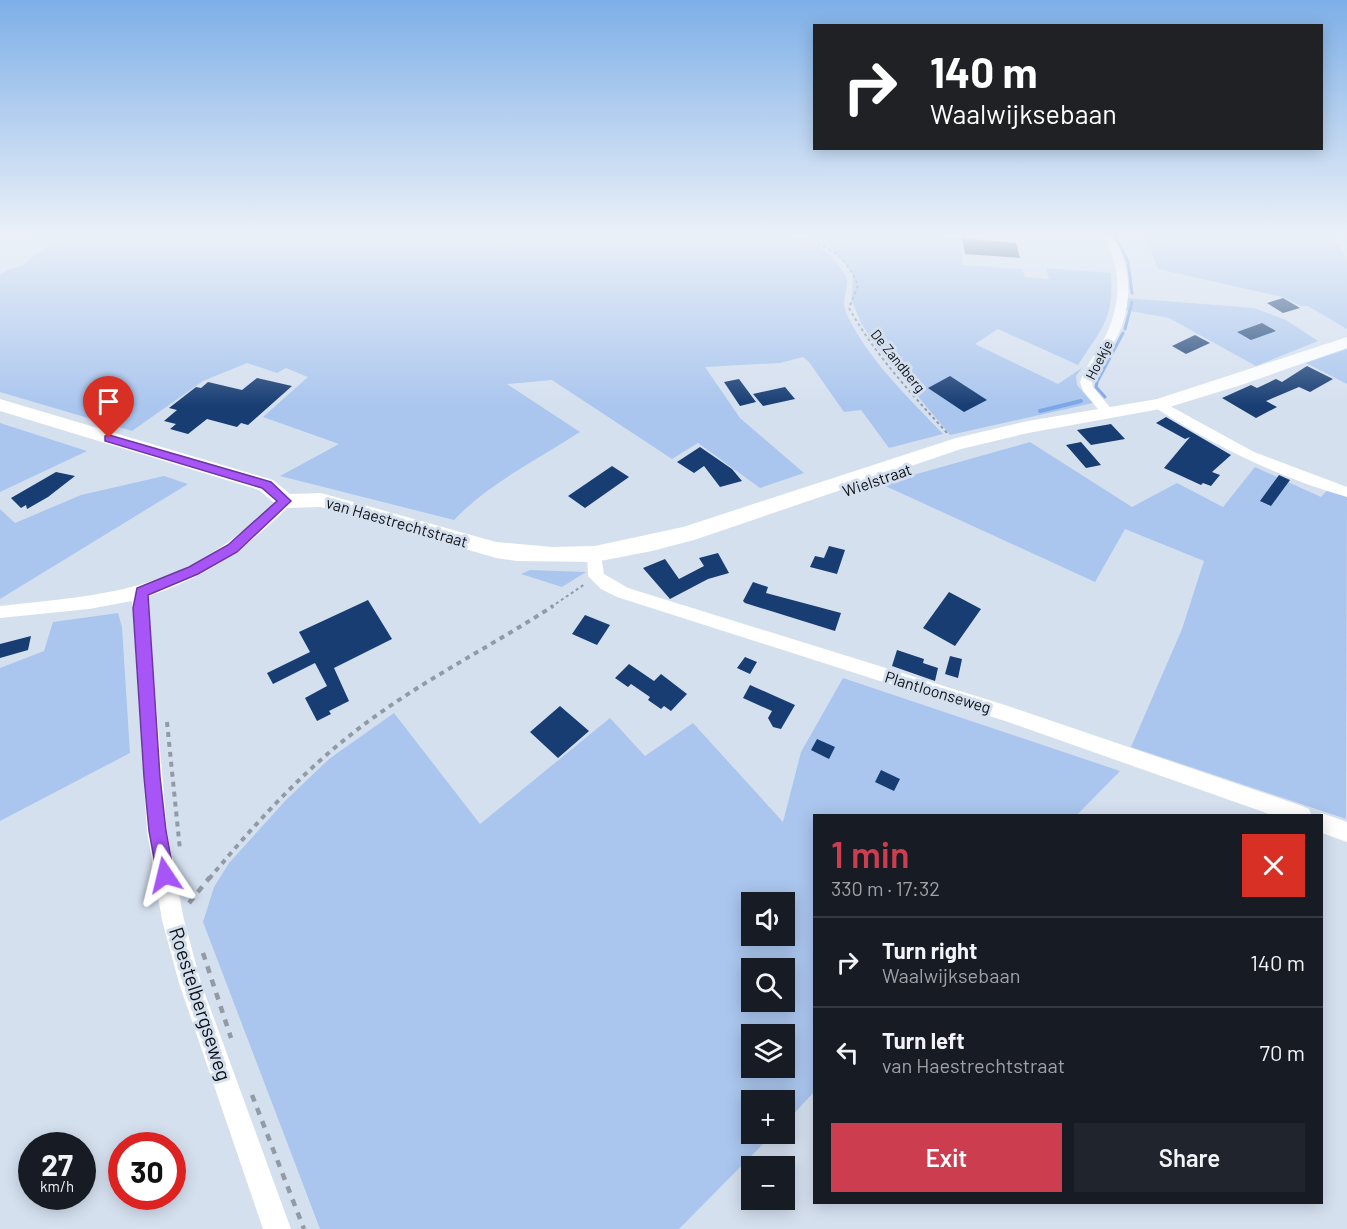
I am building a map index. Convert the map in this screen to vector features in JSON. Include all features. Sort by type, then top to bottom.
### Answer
[{"type":"street","name":"Hoekje","points":[[1107,411],[1087,388],[1086,382],[1113,333],[1123,291]]},
{"type":"street","name":"Wielstraat","points":[[595,554],[686,534],[956,444],[1107,411],[1159,404],[1232,382],[1347,342]]},
{"type":"street","points":[[1159,404],[1213,437],[1258,460],[1347,492]]},
{"type":"street","points":[[0,405],[261,483],[285,501],[232,548],[194,571],[141,592],[90,602],[0,612]]},
{"type":"street","name":"van Haestrechtstraat","points":[[285,501],[321,500],[496,550],[552,555],[595,554]]},
{"type":"street","points":[[595,554],[596,576]]},
{"type":"street","name":"Plantloonseweg","points":[[596,576],[607,585],[623,592],[1005,713],[1296,814]]},
{"type":"street","name":"Roestelbergseweg","points":[[141,592],[140,608],[156,820],[173,920],[190,983],[277,1229]]},
{"type":"street","points":[[1323,823],[1347,832]]},
{"type":"path","name":"De Zandberg","points":[[856,291],[849,308],[865,339],[898,381],[950,437]]},
{"type":"path","name":"Roestelbergseweg","points":[[186,893],[187,904],[225,859],[316,765],[380,714],[549,610],[596,576]]},
{"type":"path","points":[[166,710],[182,860]]},
{"type":"path","name":"Roestelbergseweg","points":[[201,946],[233,1043]]},
{"type":"path","name":"Roestelbergseweg","points":[[249,1087],[304,1229]]},
{"type":"shaded area","points":[[0,291],[846,291],[845,310],[866,348],[890,378],[943,434],[889,448],[861,410],[844,412],[809,362],[803,357],[780,363],[705,367],[740,418],[804,473],[760,488],[698,443],[672,459],[552,380],[507,384],[580,432],[498,483],[454,520],[280,476],[339,444],[263,417],[308,377],[286,368],[277,373],[247,363],[203,381],[132,431],[0,392]]},
{"type":"shaded area","points":[[852,291],[1111,291],[1105,323],[1078,365],[998,329],[975,344],[1058,384],[1082,368],[1076,376],[1077,385],[1093,403],[950,435],[876,346],[861,323],[852,301]]},
{"type":"shaded area","points":[[1257,291],[1347,291],[1347,329],[1308,306],[1301,306],[1282,297]]},
{"type":"shaded area","points":[[1126,298],[1254,308],[1286,320],[1318,341],[1256,366],[1169,318],[1124,310]]},
{"type":"shaded area","points":[[1347,349],[1347,384],[1306,363]]},
{"type":"shaded area","points":[[0,423],[87,451],[0,492]]},
{"type":"shaded area","points":[[1030,442],[1132,507],[1177,483],[1223,507],[1255,467],[1321,497],[1329,488],[1347,495],[1346,819],[1131,747],[1182,629],[1204,561],[1125,529],[1095,582],[881,484]]},
{"type":"shaded area","points":[[164,476],[188,484],[0,599],[0,509],[15,523],[81,495]]},
{"type":"shaded area","points":[[530,570],[586,572],[562,587],[521,574]]},
{"type":"shaded area","points":[[118,613],[122,627],[130,753],[0,821],[0,668],[44,651],[53,622]]},
{"type":"shaded area","points":[[843,678],[1120,771],[1078,814],[813,814],[813,1093],[795,1112],[795,1090],[741,1090],[741,1144],[763,1144],[751,1156],[741,1156],[741,1166],[679,1229],[320,1229],[203,922],[214,887],[229,863],[286,800],[329,759],[394,713],[480,824],[610,718],[645,756],[693,723],[783,822],[801,752]]},
{"type":"building","points":[[1283,298],[1300,308],[1283,313],[1267,303]]},
{"type":"building","points":[[1262,323],[1276,331],[1251,340],[1237,332]]},
{"type":"building","points":[[1195,335],[1210,343],[1186,354],[1172,346]]},
{"type":"building","points":[[1307,366],[1333,379],[1310,392],[1299,387],[1266,401],[1277,407],[1256,418],[1222,398],[1251,385],[1257,388],[1276,379],[1282,382]]},
{"type":"building","points":[[950,376],[987,400],[964,412],[928,388]]},
{"type":"building","points":[[257,378],[292,386],[248,425],[241,423],[237,427],[207,419],[188,434],[170,429],[176,424],[164,421],[177,410],[169,408],[196,387],[201,388],[208,382],[242,390]]},
{"type":"building","points":[[739,379],[756,402],[740,406],[724,382]]},
{"type":"building","points":[[785,387],[795,399],[763,406],[753,394]]},
{"type":"building","points":[[1166,417],[1231,455],[1212,472],[1220,475],[1211,486],[1203,483],[1201,485],[1164,468],[1190,437],[1185,439],[1156,423]]},
{"type":"building","points":[[1111,424],[1125,439],[1091,445],[1077,430]]},
{"type":"building","points":[[1081,442],[1101,465],[1086,468],[1066,445]]},
{"type":"building","points":[[700,447],[732,469],[742,481],[720,487],[704,466],[694,473],[677,462]]},
{"type":"building","points":[[612,466],[629,477],[585,508],[568,496]]},
{"type":"building","points":[[56,472],[75,476],[48,497],[27,509],[26,505],[21,508],[11,498]]},
{"type":"building","points":[[1279,475],[1290,480],[1271,506],[1260,501]]},
{"type":"building","points":[[829,546],[845,550],[837,574],[810,567],[815,556],[824,558]]},
{"type":"building","points":[[718,553],[729,573],[708,579],[670,599],[643,568],[665,559],[679,579],[704,566],[699,558]]},
{"type":"building","points":[[753,582],[768,587],[766,593],[841,613],[835,631],[745,603],[743,601]]},
{"type":"building","points":[[949,592],[981,609],[955,646],[923,628]]},
{"type":"building","points":[[368,600],[392,639],[334,668],[349,701],[329,711],[331,714],[317,721],[305,698],[327,686],[315,663],[273,684],[267,673],[310,652],[299,632]]},
{"type":"building","points":[[585,615],[610,625],[597,645],[572,634]]},
{"type":"building","points":[[31,636],[28,650],[0,658],[0,644]]},
{"type":"building","points":[[897,650],[924,659],[923,663],[938,668],[935,681],[892,666]]},
{"type":"building","points":[[950,656],[962,659],[958,678],[945,674]]},
{"type":"building","points":[[745,657],[757,662],[750,674],[737,668]]},
{"type":"building","points":[[629,664],[654,681],[661,674],[687,694],[671,711],[664,706],[661,709],[648,700],[650,697],[631,684],[628,687],[615,678]]},
{"type":"building","points":[[750,685],[795,705],[781,729],[773,727],[768,718],[772,711],[743,698]]},
{"type":"building","points":[[560,706],[589,731],[558,758],[530,732]]},
{"type":"building","points":[[817,739],[835,747],[829,759],[811,750]]},
{"type":"building","points":[[881,770],[900,779],[894,791],[875,782]]},
{"type":"waterway","points":[[1125,329],[1132,302]]},
{"type":"waterway","points":[[1105,397],[1096,387],[1097,382],[1123,333]]},
{"type":"waterway","points":[[1040,411],[1081,401]]},
{"type":"route","points":[[109,438],[266,485],[285,501],[232,548],[194,571],[141,592],[140,608],[152,777],[157,831],[165,875]]}]
